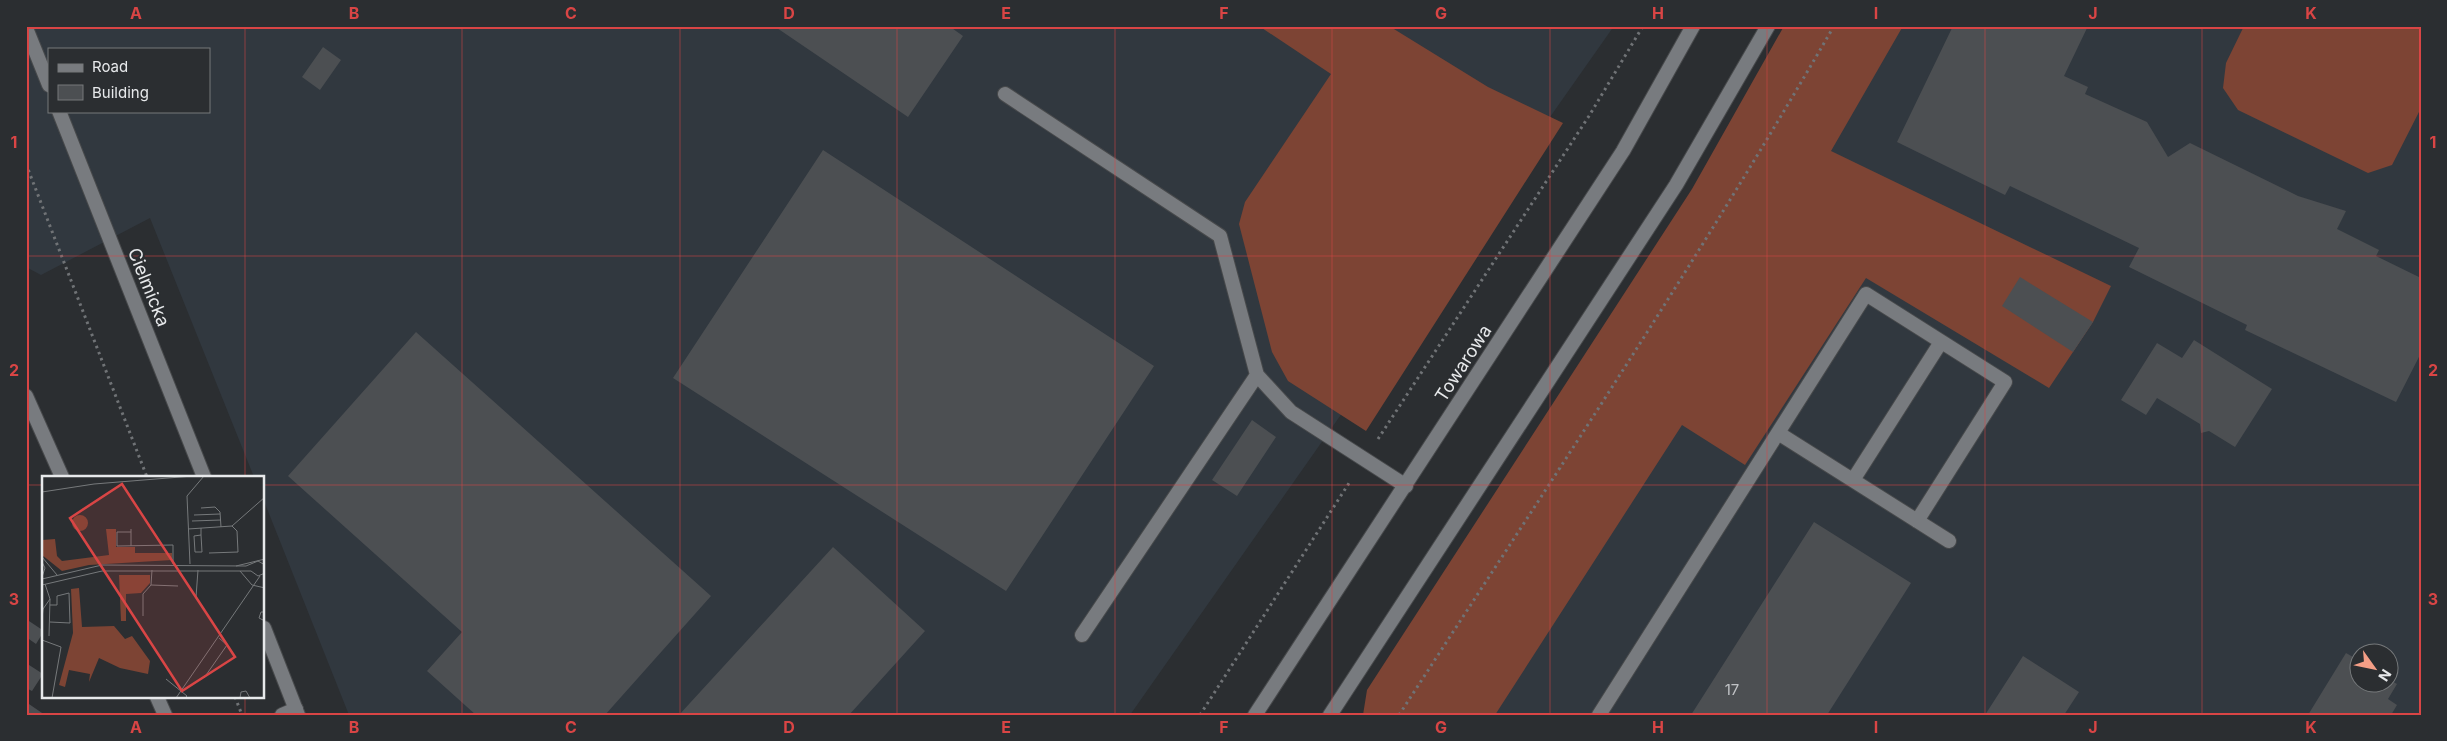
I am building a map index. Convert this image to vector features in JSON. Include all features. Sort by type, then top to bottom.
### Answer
[{"type":"street","name":"Towarowa","points":[[1255,715],[1406,486],[1622,150],[1693,26]]},
{"type":"street","points":[[1330,715],[1676,185],[1768,26]]},
{"type":"street","points":[[26,28],[48,83]]},
{"type":"street","points":[[1005,94],[1220,236],[1257,375],[1291,412],[1406,486]]},
{"type":"street","name":"Cielmicka","points":[[59,112],[204,476]]},
{"type":"street","points":[[1599,715],[1866,294],[2005,382],[1917,521]]},
{"type":"street","points":[[1853,480],[1941,342]]},
{"type":"street","points":[[1082,636],[1257,375]]},
{"type":"street","points":[[26,396],[62,476]]},
{"type":"street","points":[[1778,433],[1949,541]]},
{"type":"street","points":[[265,631],[297,712],[282,715]]},
{"type":"street","points":[[157,698],[165,715]]},
{"type":"path","points":[[1200,715],[1589,116],[1643,26]]},
{"type":"path","points":[[1399,715],[1582,433],[1793,97],[1834,26]]},
{"type":"path","points":[[27,166],[147,476]]},
{"type":"path","points":[[235,698],[242,715]]},
{"type":"shaded area","points":[[26,26],[1614,26],[1130,715],[349,715],[265,504],[265,476],[254,476],[150,218],[41,275],[26,267]]},
{"type":"shaded area","points":[[1259,26],[1389,26],[1488,87],[1563,123],[1366,431],[1288,381],[1272,352],[1239,224],[1245,202],[1331,74]]},
{"type":"shaded area","points":[[1784,26],[1903,26],[1831,151],[2111,286],[2093,322],[2049,388],[1866,278],[1745,465],[1682,425],[1495,715],[1363,715],[1367,690],[1692,189]]},
{"type":"shaded area","points":[[1818,26],[2421,26],[2421,715],[1393,715]]},
{"type":"shaded area","points":[[2244,26],[2421,26],[2421,108],[2392,165],[2368,173],[2238,110],[2223,88],[2226,63]]},
{"type":"building","points":[[774,26],[949,26],[963,36],[908,117]]},
{"type":"building","points":[[1953,26],[2088,26],[2064,76],[2088,87],[2085,94],[2147,122],[2168,157],[2190,143],[2298,196],[2346,211],[2337,229],[2379,250],[2376,256],[2421,278],[2421,353],[2396,402],[2245,330],[2247,325],[2129,267],[2139,248],[2010,186],[2005,195],[1897,142]]},
{"type":"building","points":[[323,47],[341,60],[320,90],[302,77]]},
{"type":"building","points":[[823,150],[1154,366],[1006,591],[673,378]]},
{"type":"building","points":[[2020,277],[2093,322],[2073,352],[2002,306]]},
{"type":"building","points":[[416,332],[711,596],[605,715],[476,715],[427,671],[462,632],[288,476]]},
{"type":"building","points":[[2194,340],[2272,389],[2235,447],[2209,431],[2201,433],[2200,424],[2157,398],[2146,415],[2121,400],[2157,343],[2182,358]]},
{"type":"building","points":[[1252,420],[1276,437],[1237,496],[1212,480]]},
{"type":"building","points":[[1814,522],[1911,583],[1827,715],[1691,715]]},
{"type":"building","points":[[833,547],[925,631],[849,715],[679,715]]},
{"type":"building","points":[[26,619],[42,630],[42,634],[36,644],[26,637]]},
{"type":"building","points":[[2346,653],[2350,655],[2350,694],[2391,694],[2388,699],[2397,705],[2391,715],[2308,715]]},
{"type":"building","points":[[2023,656],[2079,692],[2064,715],[1985,715]]},
{"type":"building","points":[[26,663],[42,673],[42,676],[32,691],[26,688]]},
{"type":"building","points":[[26,702],[45,715],[26,715]]}]
